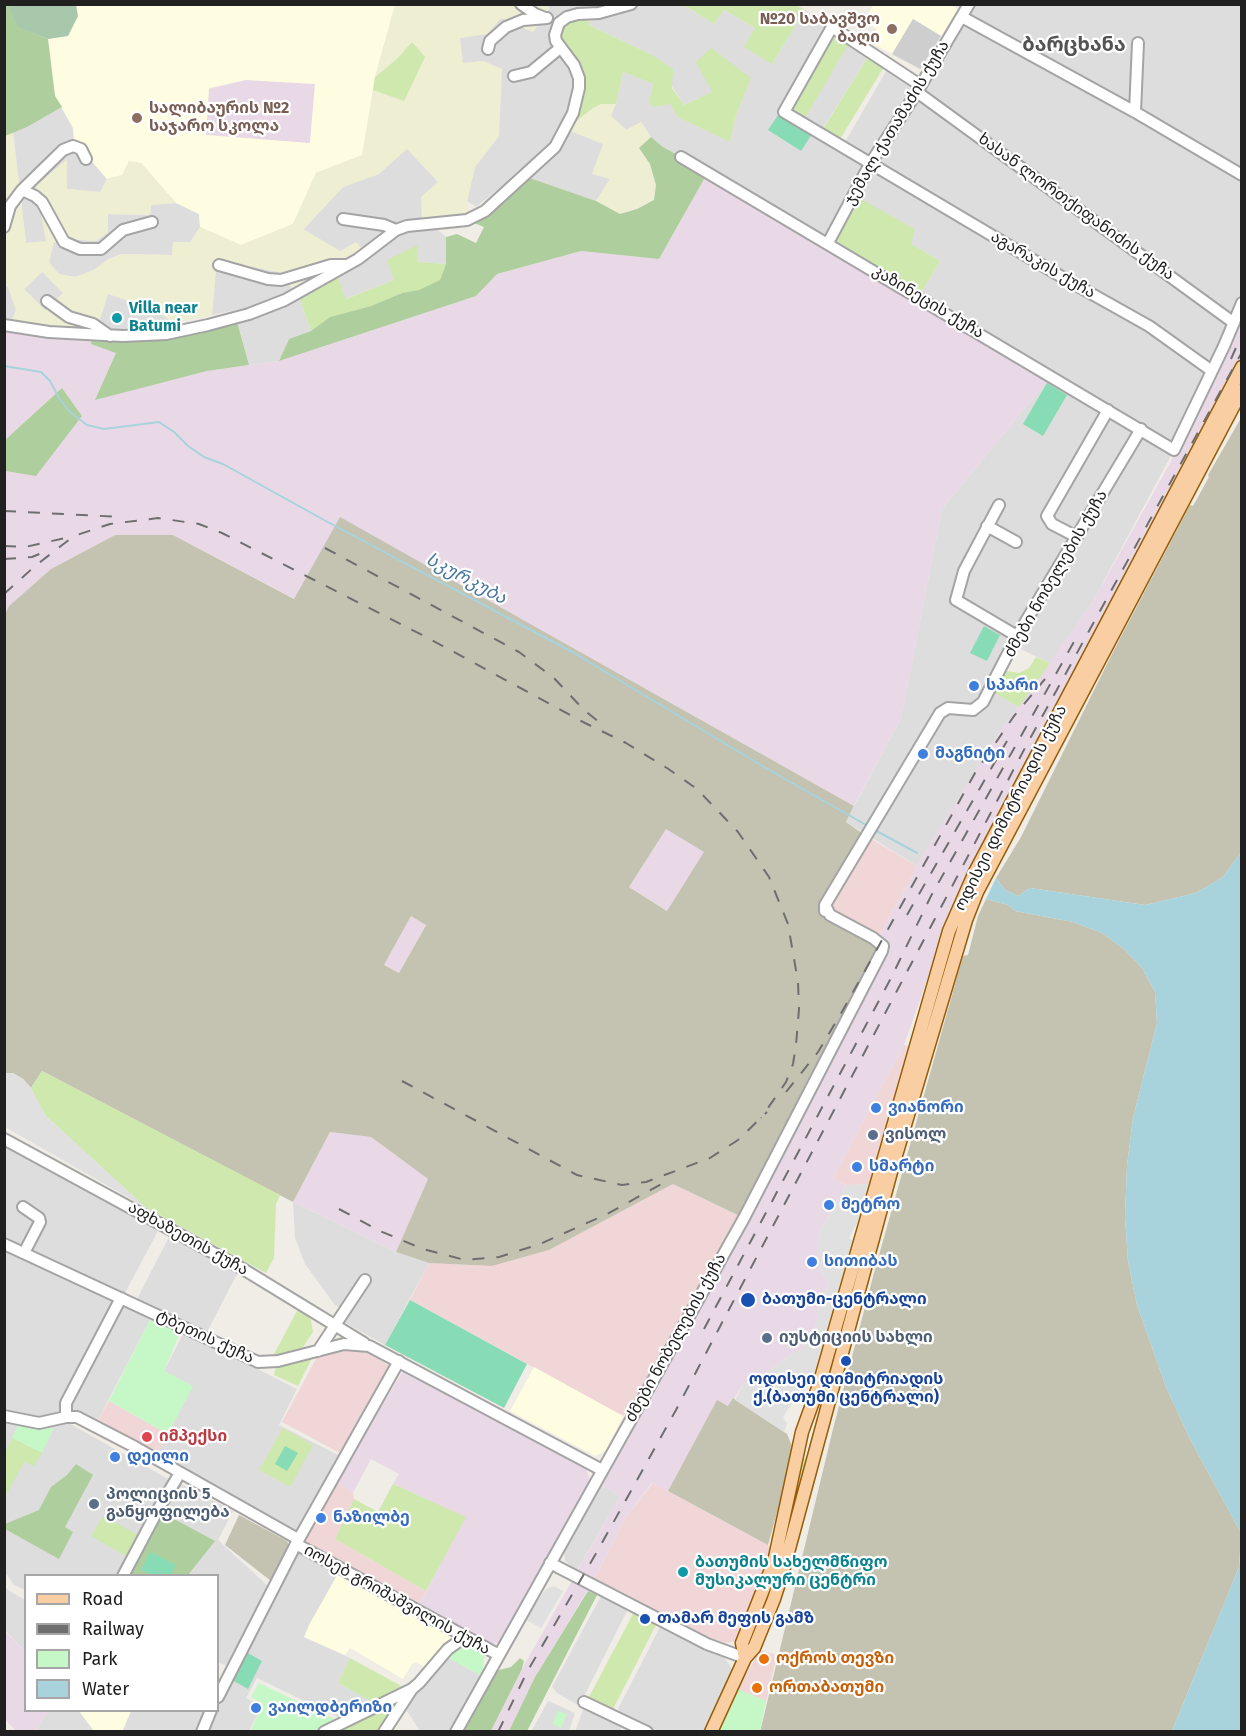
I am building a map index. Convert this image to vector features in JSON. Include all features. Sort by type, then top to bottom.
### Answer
[{"type":"main road","name":"ოდისეი დიმიტრიადის ქუჩა","points":[[800,1441],[819,1385],[950,931],[964,893],[1242,367]]},
{"type":"main road","name":"ოდისეი დიმიტრიადის ქუჩა","points":[[816,1448],[956,949],[977,892],[1242,390]]},
{"type":"main road","points":[[808,1415],[815,1417],[822,1424]]},
{"type":"main road","points":[[711,1731],[745,1658],[754,1648],[774,1599],[816,1448],[808,1448],[800,1441],[774,1562],[742,1643],[745,1658]]},
{"type":"street","points":[[521,4],[535,14],[559,23]]},
{"type":"street","points":[[4,325],[50,332],[110,336],[166,334],[249,314],[285,300],[369,253],[396,230],[408,226],[467,220],[485,211],[555,147],[571,119],[579,88],[579,78],[574,66],[556,41],[555,35],[559,23],[567,17],[578,14],[599,13],[631,4]]},
{"type":"street","points":[[965,8],[1242,175]]},
{"type":"street","name":"ჯემალ ქათამაძის ქუჩა","points":[[828,243],[870,164],[919,88],[965,8]]},
{"type":"street","points":[[488,49],[490,41],[506,27],[523,20],[547,18]]},
{"type":"street","name":"ხასან ლორთქიფანიძის ქუჩა","points":[[870,164],[784,112],[832,27],[919,88],[1234,323]]},
{"type":"street","points":[[1135,112],[1138,43]]},
{"type":"street","points":[[514,76],[531,72],[560,48]]},
{"type":"street","points":[[4,227],[10,206],[22,190],[63,150],[73,146],[81,149],[86,159]]},
{"type":"street","name":"კაზინეცის ქუჩა","points":[[681,157],[1174,450],[1212,370]]},
{"type":"street","name":"აგარაკის ქუჩა","points":[[870,164],[1149,326],[1212,370]]},
{"type":"street","points":[[22,190],[42,202],[64,242],[80,249],[101,249],[123,230],[152,222]]},
{"type":"street","points":[[343,219],[384,225],[396,230]]},
{"type":"street","points":[[219,266],[268,279],[281,280],[331,264],[347,265]]},
{"type":"street","points":[[47,301],[69,317],[93,324],[110,336]]},
{"type":"street","points":[[1212,370],[1242,303]]},
{"type":"street","points":[[1077,537],[1052,524],[1047,516],[1108,410]]},
{"type":"street","name":"ძმები ნობელების ქუჩა","points":[[456,1731],[744,1218],[882,951],[883,946],[828,919],[825,905],[940,713],[948,708],[968,711],[980,706],[1017,636],[1141,429]]},
{"type":"street","points":[[999,505],[964,571],[956,600],[1017,636]]},
{"type":"street","points":[[987,526],[1016,542]]},
{"type":"street","name":"აფხაზეთის ქუჩა","points":[[4,1139],[243,1269],[369,1346]]},
{"type":"street","points":[[23,1207],[39,1218],[40,1222],[24,1253]]},
{"type":"street","name":"ტბეთის ქუჩა","points":[[4,1244],[258,1362],[270,1363],[344,1344],[369,1346],[602,1470]]},
{"type":"street","points":[[318,1351],[365,1280]]},
{"type":"street","points":[[4,1416],[39,1423],[66,1417],[64,1410],[66,1403],[122,1298]]},
{"type":"street","points":[[219,1695],[297,1541],[399,1361]]},
{"type":"street","name":"იოსებ გრიშაშვილის ქუჩა","points":[[66,1417],[77,1417],[180,1473],[499,1656]]},
{"type":"street","points":[[124,1574],[180,1473]]},
{"type":"street","points":[[550,1563],[707,1644],[745,1658]]},
{"type":"street","points":[[324,1731],[412,1689],[448,1649],[465,1637]]},
{"type":"street","points":[[384,1731],[412,1689]]},
{"type":"street","points":[[584,1702],[647,1731]]},
{"type":"street","points":[[202,1731],[210,1712]]},
{"type":"shaded area","points":[[974,4],[1241,5],[1241,171],[967,16]]},
{"type":"shaded area","name":"სალიბაურის №2 საჯარო სკოლა","points":[[76,5],[395,5],[375,77],[363,155],[316,173],[293,224],[241,245],[200,227],[199,214],[176,203],[141,163],[122,175],[107,179],[74,141],[73,128],[55,96],[48,39],[68,36],[78,16]],"holes":[[[246,80],[315,84],[310,143],[206,135],[209,88]]]},
{"type":"shaded area","points":[[544,5],[618,5],[569,13],[571,66],[576,82],[568,121],[544,153],[476,207],[467,201],[475,167],[499,136],[483,61],[462,63],[460,38],[487,34],[501,18],[549,8]]},
{"type":"shaded area","points":[[631,5],[686,5],[714,24],[724,10],[755,28],[772,64],[805,10],[871,52],[820,133],[870,164],[828,243],[663,147],[651,137],[641,122],[627,130],[610,116],[616,104],[623,72],[653,84],[649,103],[670,104],[730,142],[735,118],[751,78],[684,105],[652,55],[589,25],[588,14]]},
{"type":"shaded area","name":"№20 საბავშვო ბაღი","points":[[873,5],[950,5],[958,9],[941,36],[913,19],[892,54],[870,42],[877,29],[864,21]]},
{"type":"shaded area","points":[[913,19],[941,36],[920,69],[892,54]]},
{"type":"shaded area","points":[[963,23],[1081,84],[1241,178],[1241,293],[1232,319],[921,92]]},
{"type":"shaded area","points":[[889,66],[915,83],[868,159],[844,144]]},
{"type":"shaded area","points":[[245,80],[315,84],[310,144],[205,135],[209,89]]},
{"type":"shaded area","points":[[918,97],[1229,324],[1210,366],[875,164]]},
{"type":"shaded area","points":[[62,107],[73,128],[74,141],[107,179],[101,192],[67,189],[67,160],[46,242],[26,243],[13,132],[27,127]]},
{"type":"shaded area","points":[[566,129],[603,144],[610,179],[596,201],[524,176]]},
{"type":"shaded area","points":[[407,148],[438,182],[422,223],[407,224],[365,252],[340,251],[303,230],[343,187],[379,174]]},
{"type":"shaded area","points":[[872,168],[1150,328],[1208,370],[1173,443],[920,295],[940,261],[911,244],[857,197]]},
{"type":"shaded area","points":[[708,172],[1051,376],[942,509],[901,718],[854,806],[340,518],[295,599],[173,535],[115,535],[51,569],[9,606],[5,614],[5,471],[36,475],[82,416],[62,388],[5,440],[5,325],[93,334],[116,353],[96,399],[207,371],[279,361],[476,296],[497,274],[581,251],[659,259]]},
{"type":"shaded area","points":[[176,203],[199,214],[200,227],[190,242],[173,242],[172,255],[121,254],[109,259],[94,270],[75,277],[58,274],[49,262],[54,242],[70,239],[96,241],[108,232],[108,214],[150,215],[151,205]]},
{"type":"shaded area","points":[[432,225],[446,237],[446,264],[416,262],[418,246],[394,280],[345,299],[335,271],[386,236]]},
{"type":"shaded area","points":[[216,260],[279,272],[295,292],[276,301],[212,315]]},
{"type":"shaded area","points":[[43,271],[63,293],[45,311],[24,289]]},
{"type":"shaded area","points":[[4,285],[8,287],[16,310],[12,320],[5,318]]},
{"type":"shaded area","points":[[108,293],[154,310],[173,322],[155,331],[96,332]]},
{"type":"shaded area","points":[[298,293],[311,331],[289,339],[279,361],[249,365],[236,318]]},
{"type":"shaded area","points":[[1241,318],[1241,357],[1236,370],[956,898],[904,1045],[833,1178],[846,1185],[821,1229],[817,1243],[820,1267],[828,1286],[817,1306],[819,1307],[816,1325],[810,1337],[800,1351],[793,1353],[761,1377],[753,1386],[744,1383],[729,1406],[717,1401],[668,1491],[652,1483],[626,1517],[594,1580],[535,1677],[509,1731],[491,1732],[522,1669],[620,1496],[602,1486],[744,1218],[876,942],[924,853],[999,733],[1092,603],[1195,418],[1221,366]]},
{"type":"shaded area","points":[[1051,376],[1174,450],[1092,603],[1050,663],[1012,645],[990,689],[1019,707],[999,733],[917,866],[846,822],[901,718],[942,509]]},
{"type":"shaded area","points":[[1241,418],[1241,852],[1223,877],[1196,893],[1145,905],[1030,888],[1018,896],[1005,890],[996,878],[1021,837],[1112,654],[1190,505],[1193,506]]},
{"type":"shaded area","points":[[340,517],[854,806],[846,822],[866,836],[825,912],[883,946],[744,1218],[673,1184],[549,1250],[492,1266],[429,1263],[396,1252],[428,1179],[371,1137],[330,1132],[293,1202],[42,1071],[31,1088],[13,1073],[5,1073],[5,614],[9,606],[51,569],[115,535],[173,535],[294,599]],"holes":[[[666,829],[704,852],[667,911],[629,887]],[[411,916],[426,925],[399,973],[384,965]]]},
{"type":"shaded area","points":[[666,828],[705,852],[668,911],[629,887]]},
{"type":"shaded area","points":[[866,836],[917,866],[876,942],[825,905]]},
{"type":"shaded area","points":[[986,899],[1008,905],[1015,911],[1073,922],[1102,933],[1124,949],[1142,968],[1155,992],[1157,1023],[1133,1118],[1127,1166],[1125,1217],[1128,1261],[1137,1305],[1166,1387],[1190,1439],[1241,1533],[1239,1567],[1172,1731],[760,1732],[833,1429],[874,1273],[963,956],[968,955],[978,916]]},
{"type":"shaded area","points":[[411,916],[426,924],[399,973],[384,965]]},
{"type":"shaded area","points":[[904,1045],[912,1047],[872,1184],[846,1185],[833,1178]]},
{"type":"shaded area","points":[[5,1073],[12,1073],[23,1079],[31,1088],[45,1115],[145,1207],[5,1127]]},
{"type":"shaded area","points":[[330,1132],[371,1137],[428,1179],[396,1252],[293,1202]]},
{"type":"shaded area","points":[[5,1145],[159,1229],[125,1293],[5,1239]]},
{"type":"shaded area","points":[[673,1184],[744,1218],[623,1416],[410,1300],[429,1263],[492,1266],[549,1250]]},
{"type":"shaded area","points":[[869,1184],[858,1221],[849,1238],[853,1241],[811,1384],[786,1412],[783,1418],[787,1423],[784,1432],[735,1400],[744,1382],[754,1386],[761,1377],[793,1353],[800,1351],[810,1337],[816,1325],[819,1307],[817,1306],[828,1286],[820,1267],[817,1243],[821,1229],[846,1185]]},
{"type":"shaded area","points":[[293,1202],[396,1252],[429,1263],[385,1345],[344,1322],[349,1313],[335,1305],[305,1264],[295,1238]]},
{"type":"shaded area","points":[[170,1235],[239,1270],[205,1336],[136,1301]]},
{"type":"shaded area","points":[[4,1247],[117,1299],[62,1416],[52,1419],[5,1413]]},
{"type":"shaded area","points":[[122,1304],[151,1318],[98,1420],[72,1409],[69,1401]]},
{"type":"shaded area","points":[[184,1332],[297,1389],[279,1425],[338,1455],[296,1530],[157,1454],[192,1387],[164,1371]]},
{"type":"shaded area","points":[[338,1348],[355,1348],[369,1352],[389,1366],[340,1453],[282,1422],[319,1353]]},
{"type":"shaded area","points":[[534,1367],[623,1416],[606,1451],[595,1456],[510,1411]]},
{"type":"shaded area","points":[[403,1371],[516,1428],[586,1467],[590,1481],[503,1639],[498,1643],[490,1644],[419,1605],[465,1517],[393,1484],[399,1474],[371,1459],[353,1493],[336,1481]]},
{"type":"shaded area","points":[[733,1398],[787,1434],[794,1451],[768,1545],[668,1491],[717,1400],[728,1406]]},
{"type":"shaded area","points":[[109,1401],[168,1434],[157,1454],[98,1420]]},
{"type":"shaded area","points":[[5,1418],[65,1421],[170,1480],[119,1574],[24,1574],[24,1590],[14,1585],[5,1572]]},
{"type":"shaded area","points":[[336,1481],[353,1493],[354,1499],[335,1539],[426,1591],[419,1605],[305,1543],[304,1539]]},
{"type":"shaded area","points":[[653,1483],[768,1545],[771,1551],[770,1563],[740,1638],[736,1641],[726,1643],[709,1638],[594,1580],[626,1517]]},
{"type":"shaded area","points":[[181,1484],[233,1511],[218,1540],[269,1587],[227,1666],[219,1662],[219,1574],[128,1574],[174,1486]]},
{"type":"shaded area","points":[[602,1486],[620,1496],[577,1571],[565,1561],[564,1549]]},
{"type":"shaded area","points":[[239,1515],[287,1541],[290,1548],[271,1581],[225,1545]]},
{"type":"shaded area","points":[[296,1551],[302,1551],[340,1570],[304,1637],[350,1658],[338,1683],[376,1704],[344,1720],[257,1678],[246,1698],[262,1706],[249,1731],[210,1731],[209,1721],[214,1712],[219,1712],[219,1702]]},
{"type":"shaded area","points":[[340,1570],[449,1630],[453,1636],[428,1669],[416,1662],[412,1664],[403,1679],[350,1648],[345,1655],[304,1637]]},
{"type":"shaded area","points":[[4,1584],[8,1590],[24,1599],[24,1650],[5,1630]]},
{"type":"shaded area","points":[[554,1586],[563,1591],[541,1628],[524,1619],[546,1589]]},
{"type":"shaded area","points":[[601,1596],[628,1609],[578,1705],[557,1693],[552,1687]]},
{"type":"shaded area","points":[[661,1625],[724,1657],[732,1669],[732,1674],[705,1731],[655,1731],[619,1714],[618,1709]]},
{"type":"shaded area","points":[[4,1630],[24,1650],[24,1712],[48,1712],[35,1731],[16,1731],[5,1719]]},
{"type":"shaded area","points":[[760,1650],[777,1655],[766,1701],[738,1689]]},
{"type":"shaded area","points":[[447,1657],[482,1676],[451,1731],[420,1731],[405,1708]]},
{"type":"shaded area","points":[[548,1701],[575,1713],[569,1731],[531,1732]]},
{"type":"shaded area","points":[[584,1707],[624,1723],[620,1731],[575,1732]]},
{"type":"shaded area","points":[[48,1712],[80,1712],[94,1731],[35,1732]]},
{"type":"shaded area","points":[[80,1712],[131,1712],[122,1732],[94,1731]]},
{"type":"shaded area","points":[[131,1712],[208,1712],[201,1731],[122,1732]]},
{"type":"green space","points":[[8,4],[19,27],[48,39],[55,96],[62,107],[27,127],[5,136],[4,5]]},
{"type":"green space","points":[[469,4],[471,7],[473,4],[544,4],[550,8],[533,32],[501,18],[487,34],[460,38],[463,63],[483,61],[502,69],[499,136],[475,167],[467,201],[468,214],[447,221],[422,223],[421,197],[438,182],[407,149],[379,174],[343,187],[303,229],[340,251],[356,242],[365,252],[295,292],[279,272],[217,260],[212,315],[173,322],[154,310],[108,294],[96,332],[27,327],[12,320],[16,310],[8,287],[5,285],[4,136],[13,132],[26,243],[46,241],[36,186],[67,159],[67,189],[100,192],[107,179],[122,175],[129,161],[141,163],[176,203],[151,205],[150,215],[108,214],[108,232],[96,241],[70,239],[54,242],[49,262],[59,274],[75,277],[94,270],[109,259],[121,254],[172,255],[173,242],[190,242],[200,227],[241,245],[293,224],[316,173],[362,155],[373,90],[404,101],[412,42],[397,59],[375,77],[395,5]],"holes":[[[42,272],[63,293],[45,310],[24,289]]]},
{"type":"green space","points":[[686,4],[796,5],[805,10],[772,64],[744,47],[755,28],[724,10],[714,24],[685,6]]},
{"type":"green space","points":[[8,5],[76,5],[78,16],[68,36],[48,39],[18,27]]},
{"type":"green space","points":[[588,14],[589,25],[652,55],[673,69],[672,88],[684,105],[712,92],[696,62],[711,48],[751,78],[735,118],[730,142],[678,117],[670,104],[655,107],[649,103],[653,84],[623,72],[616,104],[601,104],[593,108],[566,129],[579,88],[560,48],[559,23]]},
{"type":"green space","points":[[832,27],[851,40],[802,123],[784,112]]},
{"type":"green space","points":[[412,42],[425,57],[404,101],[373,90],[375,77],[397,59]]},
{"type":"green space","points":[[871,52],[887,62],[837,144],[820,134]]},
{"type":"green space","points":[[601,104],[616,104],[611,116],[626,130],[641,122],[651,137],[639,148],[650,164],[656,185],[654,201],[620,214],[596,201],[610,179],[592,174],[603,144],[566,129]]},
{"type":"green space","points":[[780,112],[812,134],[801,151],[768,130]]},
{"type":"green space","points":[[651,137],[663,147],[708,172],[659,259],[581,251],[497,274],[476,296],[279,361],[289,339],[311,331],[330,317],[371,306],[402,293],[419,290],[440,280],[446,264],[446,237],[457,234],[476,243],[484,227],[472,222],[524,176],[596,201],[620,214],[637,209],[654,200],[656,185],[650,164],[639,148]]},
{"type":"green space","points":[[857,197],[915,229],[911,244],[940,261],[920,295],[832,241]]},
{"type":"green space","points":[[418,245],[417,262],[446,264],[440,280],[419,291],[402,293],[371,306],[330,317],[311,331],[298,293],[335,271],[346,299],[394,280],[387,260]]},
{"type":"green space","points":[[236,318],[249,365],[207,371],[95,400],[116,353],[91,344],[93,334],[123,336]]},
{"type":"green space","points":[[1047,383],[1067,395],[1043,436],[1023,424]]},
{"type":"green space","points":[[62,388],[82,416],[36,476],[5,471],[5,440]]},
{"type":"green space","points":[[984,626],[1000,635],[987,661],[970,653]]},
{"type":"green space","points":[[1036,657],[1050,663],[1019,707],[990,690],[1000,670],[1019,673],[1029,668]]},
{"type":"green space","points":[[42,1071],[280,1195],[276,1204],[274,1258],[266,1273],[145,1207],[45,1115],[31,1088]]},
{"type":"green space","points":[[410,1300],[527,1364],[504,1408],[385,1345]]},
{"type":"green space","points":[[298,1309],[310,1316],[313,1332],[301,1350],[273,1356]]},
{"type":"green space","points":[[151,1318],[181,1330],[164,1371],[193,1386],[168,1434],[109,1401]]},
{"type":"green space","points":[[312,1358],[298,1386],[274,1375],[276,1366]]},
{"type":"green space","points":[[18,1425],[36,1429],[54,1428],[42,1453],[12,1438]]},
{"type":"green space","points":[[283,1428],[313,1445],[290,1487],[259,1470]]},
{"type":"green space","points":[[12,1438],[42,1453],[34,1466],[24,1462],[5,1497],[5,1452]]},
{"type":"green space","points":[[285,1446],[298,1453],[287,1471],[275,1464]]},
{"type":"green space","points":[[807,1458],[791,1519],[781,1557],[803,1459]]},
{"type":"green space","points":[[76,1464],[93,1475],[65,1527],[73,1532],[59,1559],[5,1529],[5,1524],[39,1510],[51,1487],[67,1475]]},
{"type":"green space","points":[[393,1484],[466,1517],[426,1591],[335,1539],[354,1499],[378,1512]]},
{"type":"green space","points":[[161,1512],[215,1541],[189,1574],[128,1574]]},
{"type":"green space","points":[[103,1516],[138,1535],[126,1556],[91,1536]]},
{"type":"green space","points":[[150,1552],[176,1565],[172,1574],[150,1574],[141,1570]]},
{"type":"green space","points":[[588,1591],[597,1595],[527,1731],[509,1731],[535,1677]]},
{"type":"green space","points":[[634,1612],[657,1623],[612,1711],[589,1697]]},
{"type":"green space","points":[[466,1642],[485,1651],[482,1676],[447,1657],[456,1647]]},
{"type":"green space","points":[[246,1652],[262,1661],[248,1689],[232,1680]]},
{"type":"green space","points":[[350,1658],[405,1688],[376,1704],[338,1683]]},
{"type":"green space","points":[[520,1658],[524,1661],[522,1669],[491,1731],[459,1732],[491,1672],[511,1667]]},
{"type":"green space","points":[[259,1683],[338,1721],[315,1731],[250,1732],[263,1704],[251,1697]]},
{"type":"green space","points":[[738,1689],[766,1701],[760,1731],[718,1731]]},
{"type":"green space","points":[[402,1701],[382,1731],[337,1732],[390,1703]]},
{"type":"green space","points":[[558,1711],[567,1714],[561,1728],[552,1724]]},
{"type":"water","points":[[1241,852],[1241,1533],[1190,1439],[1166,1387],[1137,1305],[1128,1261],[1125,1217],[1127,1166],[1133,1118],[1157,1023],[1155,992],[1142,968],[1124,949],[1102,933],[1073,922],[1015,911],[1008,905],[986,899],[996,878],[1005,890],[1018,896],[1030,888],[1145,905],[1196,893],[1223,877]]},
{"type":"water","points":[[1241,1533],[1241,1731],[1172,1731],[1239,1567]]},
{"type":"waterway","name":"სკურკუბა","points":[[4,366],[41,372],[50,381],[69,411],[87,425],[104,429],[159,422],[204,457],[223,464],[574,653],[764,767],[868,826]]},
{"type":"waterway","name":"სკურკუბა","points":[[873,829],[917,853]]},
{"type":"railway","points":[[1231,359],[1242,334]]},
{"type":"railway","points":[[498,1732],[527,1672],[676,1410],[1026,746],[1242,352]]},
{"type":"railway","points":[[4,511],[122,517]]},
{"type":"railway","points":[[4,594],[74,536],[110,524],[158,518],[199,524],[222,533],[428,638],[626,743],[667,768],[697,789],[738,832],[769,877],[788,924],[798,982],[799,1009],[796,1045],[793,1064],[786,1082],[761,1118]]},
{"type":"railway","points":[[4,546],[25,547],[70,537]]},
{"type":"railway","points":[[325,548],[519,652],[554,678],[584,710],[604,726]]},
{"type":"railway","points":[[4,559],[32,557],[49,550]]},
{"type":"railway","points":[[704,1329],[891,978],[931,896],[1075,640]]},
{"type":"railway","points":[[786,1092],[818,1052],[843,1010],[975,773],[1014,716],[1045,679]]},
{"type":"railway","points":[[907,915],[1007,741]]},
{"type":"railway","points":[[402,1081],[577,1175],[622,1185],[646,1182],[710,1158],[738,1140],[767,1112]]},
{"type":"railway","points":[[339,1209],[380,1231],[423,1249],[465,1260],[499,1257],[540,1244],[607,1214],[667,1181]]},
{"type":"place","name":"№20 საბავშვო ბაღი","points":[[892,29]]},
{"type":"place","name":"სალიბაურის №2 საჯარო სკოლა","points":[[137,118]]},
{"type":"place","name":"Villa near Batumi","points":[[117,318]]},
{"type":"place","name":"სპარი","points":[[974,686]]},
{"type":"place","name":"მაგნიტი","points":[[923,754]]},
{"type":"place","name":"ვიანორი","points":[[876,1108]]},
{"type":"place","name":"ვისოლ","points":[[873,1135]]},
{"type":"place","name":"სმარტი","points":[[857,1167]]},
{"type":"place","name":"მეტრო","points":[[829,1205]]},
{"type":"place","name":"სითიბას","points":[[812,1262]]},
{"type":"place","name":"ბათუმი-ცენტრალი","points":[[748,1300]]},
{"type":"place","name":"იუსტიციის სახლი","points":[[767,1338]]},
{"type":"place","name":"ოდისეი დიმიტრიადის ქ.(ბათუმი ცენტრალი)","points":[[846,1361]]},
{"type":"place","name":"იმპექსი","points":[[147,1437]]},
{"type":"place","name":"დეილი","points":[[115,1457]]},
{"type":"place","name":"პოლიციის 5 განყოფილება","points":[[94,1504]]},
{"type":"place","name":"ნაზილბე","points":[[321,1518]]},
{"type":"place","name":"ბათუმის სახელმწიფო მუსიკალური ცენტრი","points":[[683,1572]]},
{"type":"place","name":"თამარ მეფის გამზ","points":[[645,1619]]},
{"type":"place","name":"ოქროს თევზი","points":[[764,1659]]},
{"type":"place","name":"ორთაბათუმი","points":[[757,1688]]},
{"type":"place","name":"ვაილდბერიზი","points":[[256,1708]]},
{"type":"district","name":"ბარცხანა","points":[[1074,45]]}]
